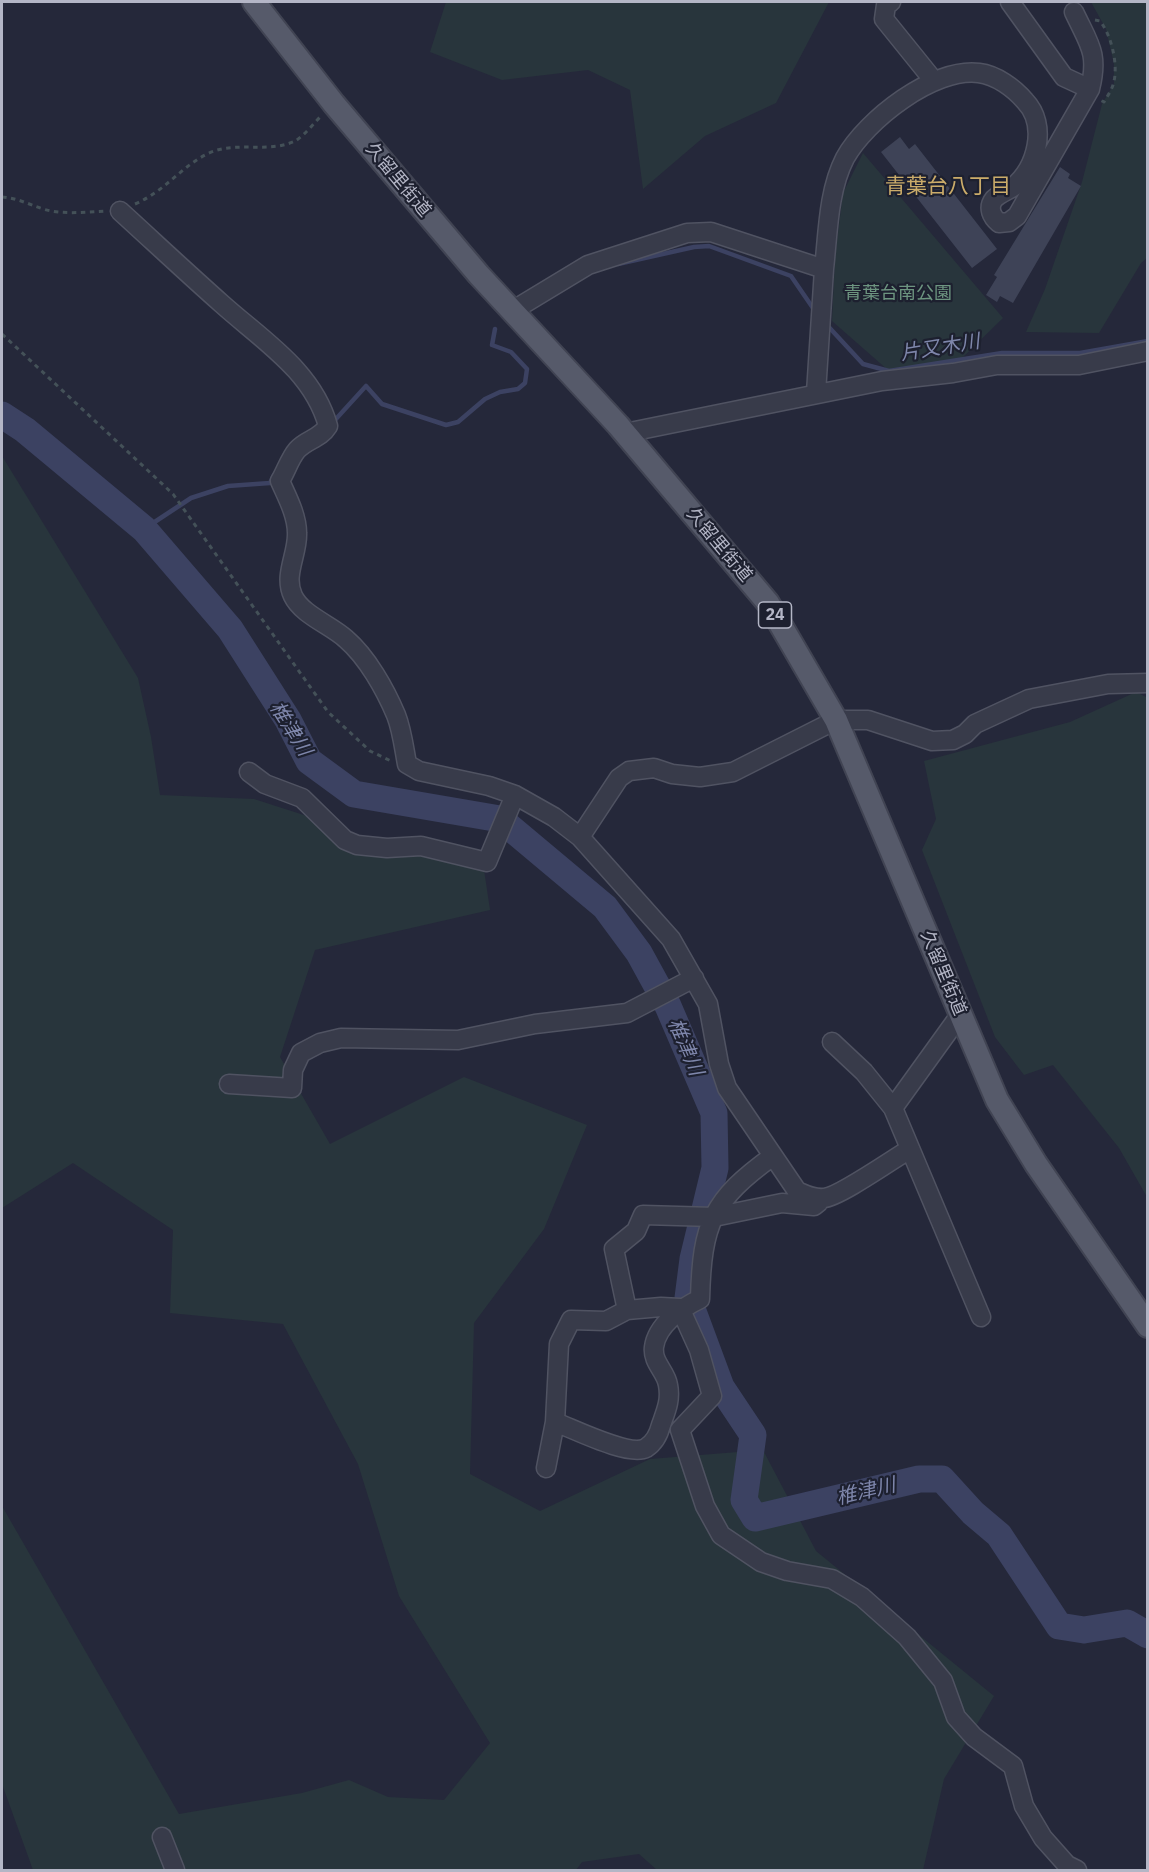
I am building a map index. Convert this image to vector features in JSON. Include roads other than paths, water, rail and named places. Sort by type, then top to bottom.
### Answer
[{"type":"main road","name":"久留里街道","points":[[254,2],[334,104],[512,311],[624,433],[768,603],[836,720],[997,1100],[1036,1164],[1148,1326]]},
{"type":"street","points":[[891,2],[886,5],[884,19],[934,81]]},
{"type":"street","points":[[1010,2],[1064,77],[1090,89]]},
{"type":"street","points":[[816,393],[824,269],[834,188],[845,158],[864,131],[881,115],[934,81],[959,73],[980,73],[998,80],[1027,102],[1035,117],[1036,148],[1031,164],[1013,186],[993,200],[990,208],[992,216],[999,223],[1009,222],[1017,216],[1090,89],[1095,56],[1074,12]]},
{"type":"street","points":[[120,211],[279,353],[306,381],[324,411],[328,426],[321,436],[308,441],[296,450],[280,481],[292,509],[297,531],[296,549],[289,574],[293,595],[301,606],[345,638],[360,653],[397,716],[407,764],[418,771],[489,786],[515,795],[554,817],[580,837],[670,939],[694,978],[708,1004],[719,1064],[727,1088],[773,1156],[798,1191],[811,1197],[826,1198]]},
{"type":"street","points":[[512,311],[588,265],[687,233],[711,232],[824,269]]},
{"type":"street","points":[[624,433],[816,393],[997,364],[1079,365],[1148,351]]},
{"type":"street","points":[[580,837],[619,778],[629,771],[654,768],[672,774],[700,777],[733,772],[836,720],[868,720],[932,741],[953,740],[965,734],[975,724],[1029,699],[1108,684],[1148,683]]},
{"type":"street","points":[[249,772],[265,784],[302,798],[345,840],[357,845],[387,848],[421,846],[487,862],[515,795]]},
{"type":"street","points":[[229,1084],[292,1088],[293,1070],[301,1053],[341,1038],[458,1040],[535,1024],[627,1013],[694,978]]},
{"type":"street","points":[[893,1108],[960,1015]]},
{"type":"street","points":[[832,1042],[864,1072],[893,1108],[981,1317]]},
{"type":"street","points":[[627,1310],[614,1249],[636,1231],[643,1215],[714,1217],[782,1203],[814,1206],[842,1192],[910,1149]]},
{"type":"street","points":[[555,1422],[631,1451],[646,1448],[658,1436],[669,1402],[668,1382],[654,1358],[654,1346],[659,1333],[680,1308],[700,1299],[701,1261],[721,1201],[739,1181],[773,1156]]},
{"type":"street","points":[[546,1468],[555,1422],[559,1344],[571,1320],[606,1321],[627,1310],[661,1306],[680,1308]]},
{"type":"street","points":[[680,1308],[699,1350],[712,1396],[680,1430],[705,1506],[721,1535],[761,1562],[787,1571],[832,1579],[862,1597],[907,1637],[944,1681],[957,1717],[974,1737],[1013,1766],[1024,1806],[1038,1830],[1066,1864],[1077,1870]]},
{"type":"street","points":[[162,1837],[175,1870]]},
{"type":"waterway","name":"片又木川","points":[[618,264],[694,247],[709,246],[791,276],[815,311]]},
{"type":"waterway","name":"片又木川","points":[[826,324],[863,364],[889,371],[1002,353],[1080,353],[1148,341]]},
{"type":"waterway","name":"片又木川","points":[[330,423],[366,386],[382,404],[446,425],[458,422],[485,399],[500,392],[518,389],[525,383],[527,369],[511,352],[492,345],[495,329]]},
{"type":"waterway","name":"椎津川","points":[[2,415],[25,430],[144,529],[230,629],[288,720],[309,761],[354,794],[500,819],[605,907],[639,953],[668,1006],[714,1113],[715,1168],[693,1259],[688,1298],[721,1387],[753,1435],[744,1500],[755,1518],[919,1479],[942,1479],[973,1513],[999,1535],[1059,1626],[1084,1630],[1127,1623],[1148,1635]]},
{"type":"waterway","name":"片又木川","points":[[144,529],[191,498],[228,486],[270,483],[274,475]]},
{"type":"district","name":"青葉台八丁目","points":[[948,187]]},
{"type":"park label","name":"青葉台南公園","points":[[898,294]]}]
